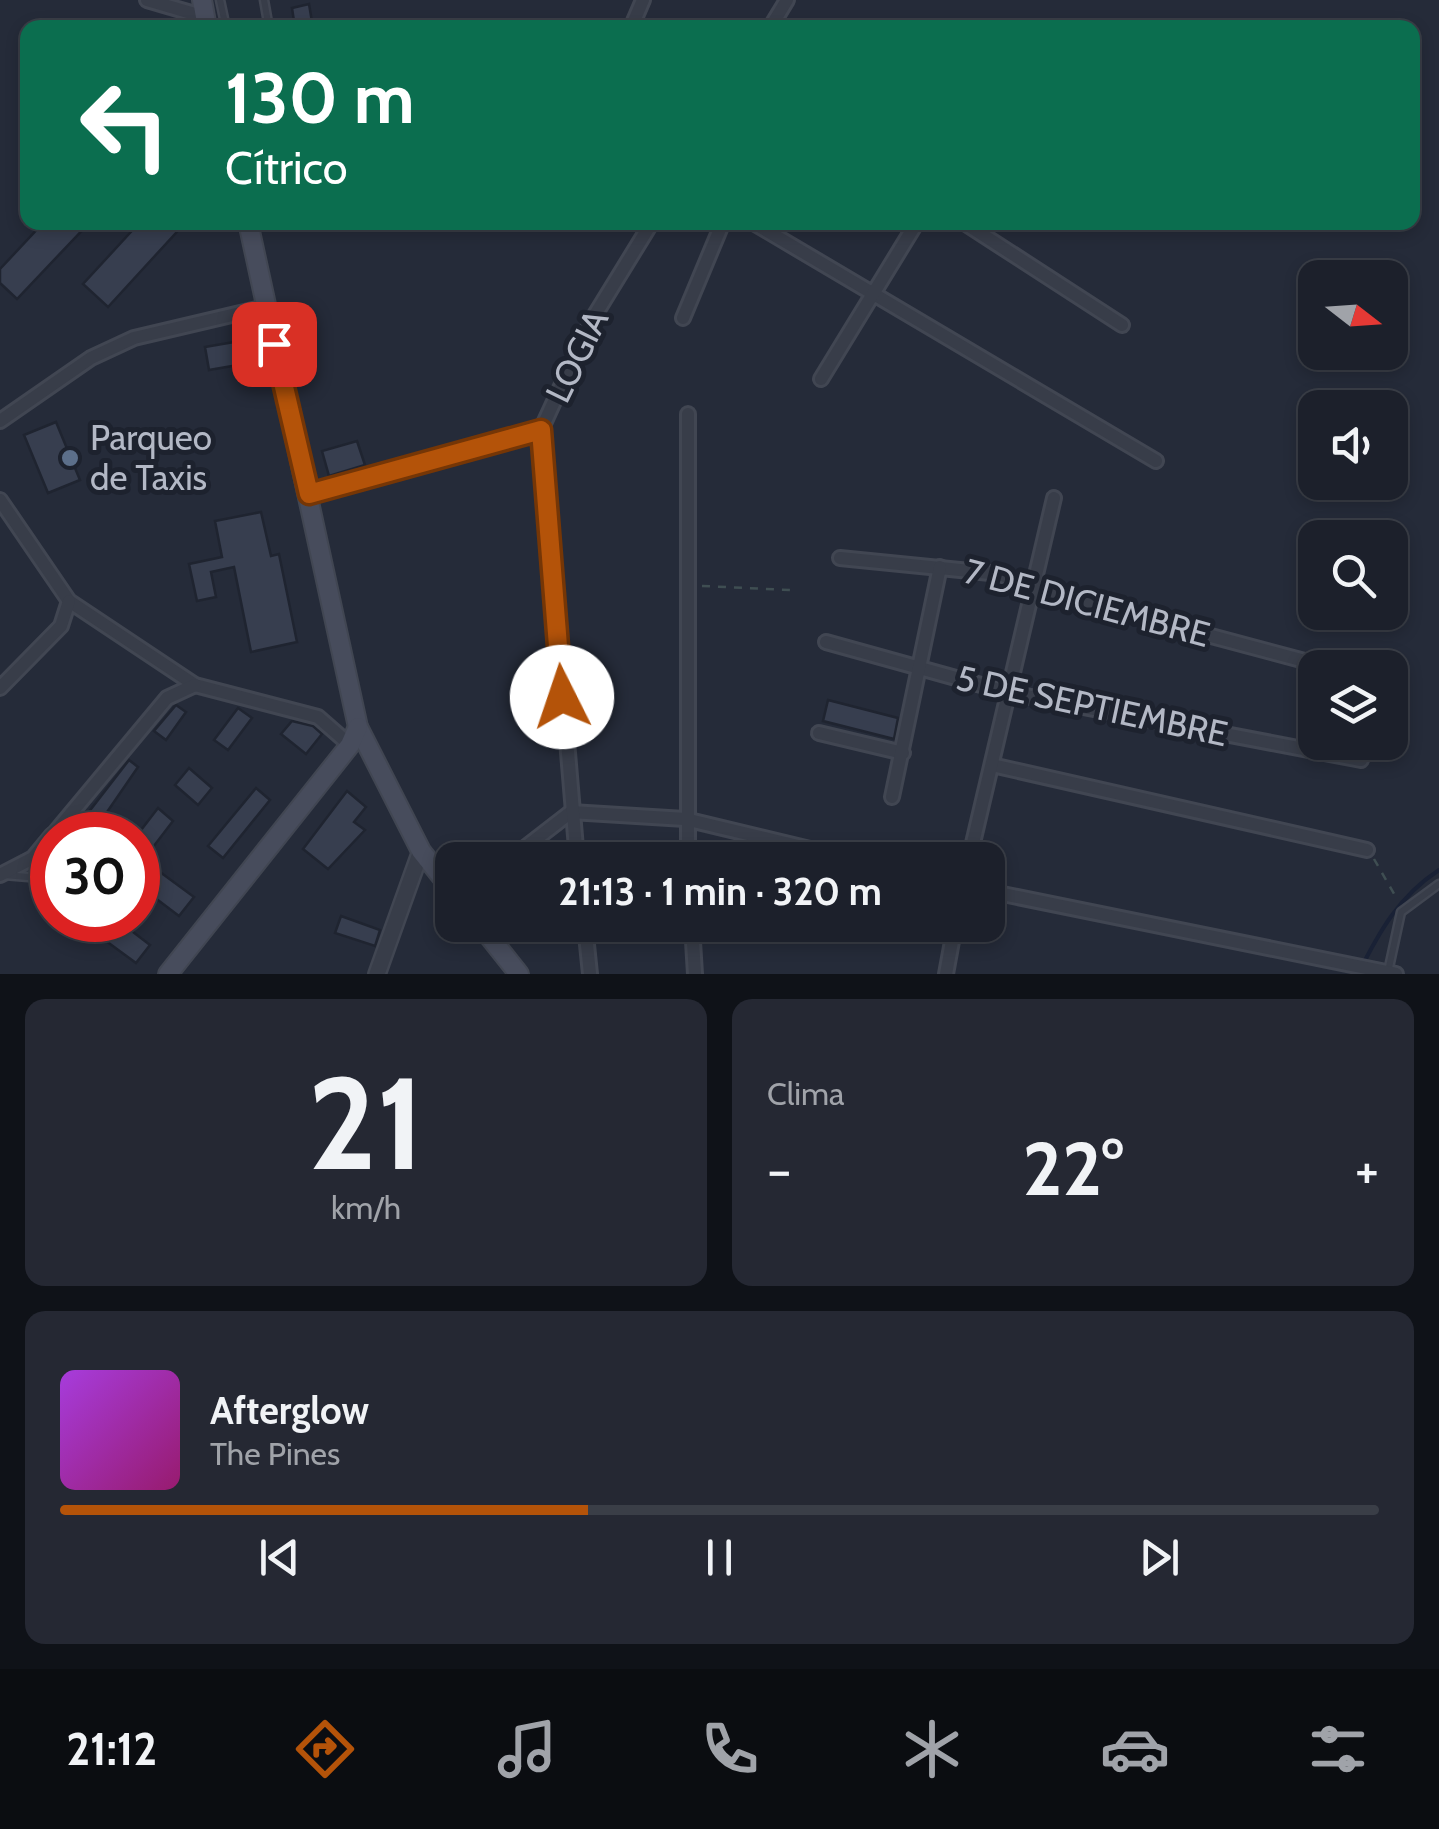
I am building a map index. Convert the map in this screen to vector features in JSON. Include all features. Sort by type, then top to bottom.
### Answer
[{"type":"main road","points":[[250,230],[358,727],[421,851],[435,869]]},
{"type":"main road","points":[[168,974],[350,745],[358,727]]},
{"type":"main road","points":[[494,942],[519,974]]},
{"type":"street","points":[[147,0],[205,15]]},
{"type":"street","name":"LOGIA","points":[[575,842],[541,430],[590,323],[647,230]]},
{"type":"street","points":[[683,318],[720,230]]},
{"type":"street","points":[[766,230],[1156,461]]},
{"type":"street","points":[[821,379],[912,230]]},
{"type":"street","points":[[975,230],[1122,324]]},
{"type":"street","points":[[0,421],[91,358],[134,338],[266,307]]},
{"type":"street","points":[[687,842],[688,414]]},
{"type":"street","points":[[309,494],[541,430]]},
{"type":"street","points":[[973,842],[1054,498]]},
{"type":"street","points":[[0,500],[69,601],[194,685],[318,716],[350,745]]},
{"type":"street","name":"7 DE DICIEMBRE","points":[[840,558],[1000,574],[1035,588],[1298,659]]},
{"type":"street","points":[[892,797],[940,566]]},
{"type":"street","points":[[0,688],[61,626],[69,601]]},
{"type":"street","name":"5 DE SEPTIEMBRE","points":[[826,642],[1010,693],[1298,748]]},
{"type":"street","points":[[68,812],[166,698],[194,685]]},
{"type":"street","points":[[819,733],[902,753]]},
{"type":"street","points":[[992,764],[1366,850]]},
{"type":"street","points":[[532,842],[571,812],[685,820],[779,842]]},
{"type":"street","points":[[377,974],[421,851]]},
{"type":"street","points":[[1,875],[30,859]]},
{"type":"street","points":[[1005,894],[1392,973]]},
{"type":"street","points":[[586,942],[590,974]]},
{"type":"street","points":[[693,942],[695,974]]},
{"type":"street","points":[[946,974],[953,942]]},
{"type":"lane","points":[[1,875],[30,877]]},
{"type":"lane","points":[[1392,973],[1402,912],[1439,884]]},
{"type":"path","points":[[686,586],[790,590]]},
{"type":"path","points":[[1366,850],[1382,867],[1396,898]]},
{"type":"building","points":[[309,4],[312,20],[294,20],[292,8]]},
{"type":"building","points":[[37,230],[82,230],[17,299],[0,283],[0,269]]},
{"type":"building","points":[[133,230],[179,230],[108,307],[83,284]]},
{"type":"building","points":[[234,342],[238,365],[209,370],[205,347]]},
{"type":"building","points":[[56,422],[80,480],[48,493],[24,435]]},
{"type":"building","points":[[357,441],[365,465],[329,476],[322,451]]},
{"type":"building","points":[[261,512],[271,556],[279,554],[297,642],[251,652],[234,567],[211,572],[216,597],[197,601],[189,564],[222,557],[215,521]]},
{"type":"building","points":[[828,700],[898,718],[894,739],[823,721]]},
{"type":"building","points":[[176,705],[186,712],[166,740],[154,731]]},
{"type":"building","points":[[238,708],[252,718],[228,750],[214,740]]},
{"type":"building","points":[[292,721],[313,726],[322,734],[306,754],[281,734]]},
{"type":"building","points":[[129,760],[138,767],[107,812],[89,812]]},
{"type":"building","points":[[189,768],[212,788],[198,805],[175,785]]},
{"type":"building","points":[[256,788],[270,800],[223,858],[208,846]]},
{"type":"building","points":[[347,791],[366,807],[354,822],[365,830],[328,869],[303,849]]},
{"type":"building","points":[[158,808],[173,821],[160,838],[160,812],[155,812]]},
{"type":"building","points":[[160,872],[194,897],[179,916],[160,902]]},
{"type":"building","points":[[341,916],[380,930],[375,946],[335,933]]},
{"type":"building","points":[[107,942],[146,942],[150,945],[136,963]]},
{"type":"waterway","points":[[1358,974],[1391,916],[1412,891],[1439,870]]},
{"type":"place","name":"Parqueo de Taxis","points":[[70,458]]},
{"type":"route","points":[[274,344],[309,494],[541,430],[562,697]]}]
